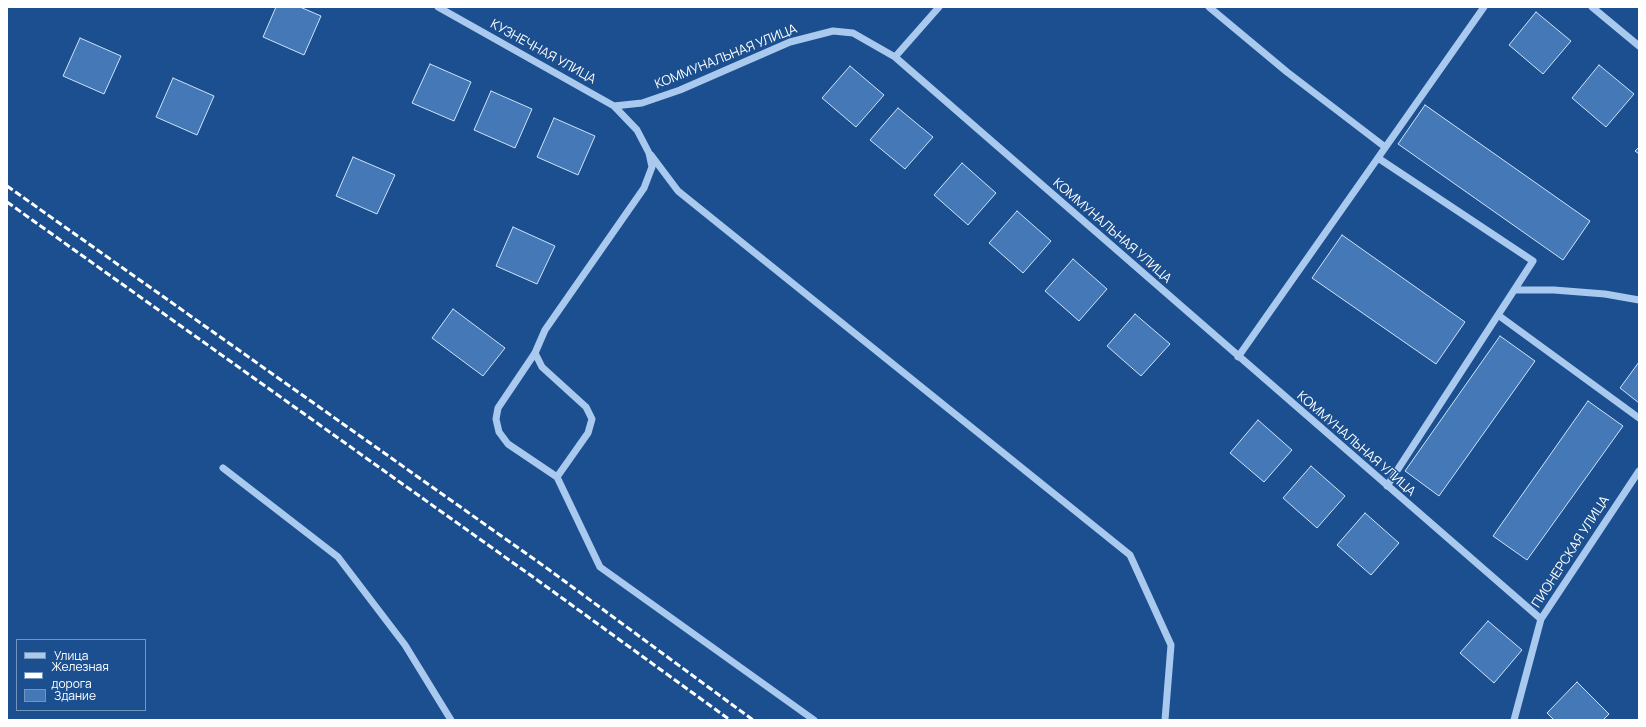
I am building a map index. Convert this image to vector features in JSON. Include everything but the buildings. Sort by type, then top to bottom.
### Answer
[{"type":"street","name":"КУЗНЕЧНАЯ УЛИЦА","points":[[438,7],[614,106],[637,130],[649,153]]},
{"type":"street","points":[[895,57],[939,7]]},
{"type":"street","points":[[1210,7],[1287,72],[1385,147]]},
{"type":"street","points":[[1238,357],[1484,7]]},
{"type":"street","points":[[1592,7],[1639,46]]},
{"type":"street","name":"КОММУНАЛЬНАЯ УЛИЦА","points":[[614,106],[642,103],[680,90],[790,42],[833,31],[853,33],[895,57],[1238,357],[1541,619]]},
{"type":"street","points":[[649,153],[652,167],[644,188],[545,330],[534,353],[498,408],[496,419],[499,432],[508,444],[558,477],[600,567],[814,720]]},
{"type":"street","points":[[649,153],[678,191],[1130,555],[1171,645],[1165,720]]},
{"type":"street","points":[[1378,158],[1534,261],[1387,486]]},
{"type":"street","points":[[1515,290],[1554,290],[1605,294],[1639,300]]},
{"type":"street","points":[[1498,314],[1639,418]]},
{"type":"street","points":[[534,353],[542,367],[586,406],[592,420],[588,433],[558,477]]},
{"type":"street","points":[[223,468],[338,557],[405,645],[451,720]]},
{"type":"street","name":"ПИОНЕРСКАЯ УЛИЦА","points":[[1514,720],[1541,619],[1639,471]]},
{"type":"railway","points":[[7,186],[548,569],[753,720]]},
{"type":"railway","points":[[7,202],[540,582],[730,720]]}]
